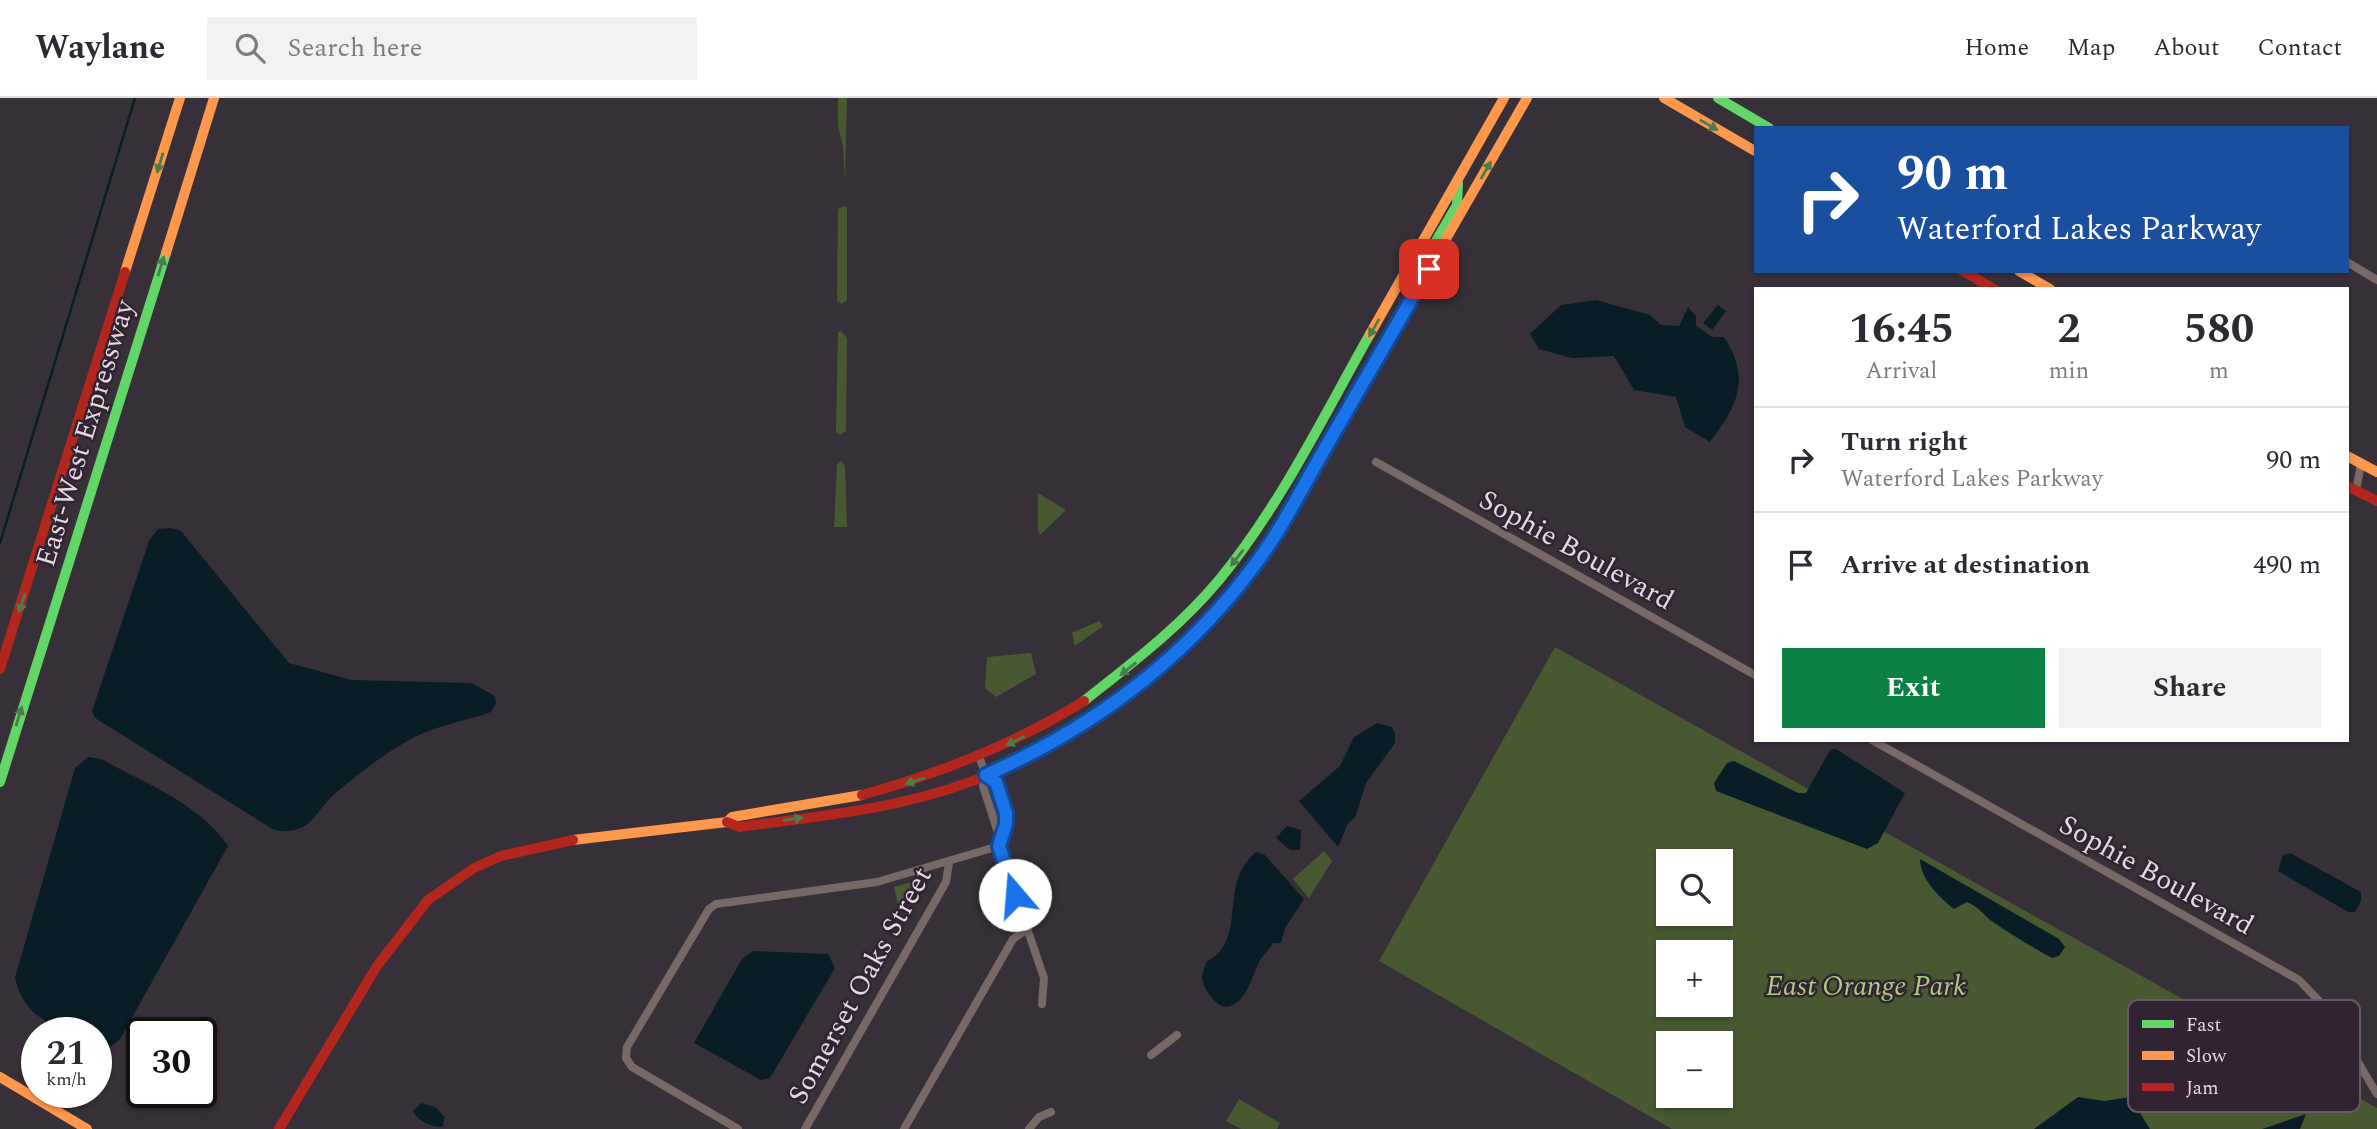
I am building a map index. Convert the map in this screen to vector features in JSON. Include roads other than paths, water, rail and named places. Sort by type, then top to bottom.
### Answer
[{"type":"main road","name":"East-West Expressway","points":[[0,669],[180,98]]},
{"type":"main road","name":"East-West Expressway","points":[[0,782],[214,98]]},
{"type":"main road","points":[[727,822],[732,817],[817,805],[880,791],[979,757],[1040,728],[1084,701],[1126,670],[1179,624],[1230,566],[1271,509],[1504,98]]},
{"type":"main road","points":[[279,1129],[395,935],[417,909],[450,881],[481,864],[520,850],[727,822],[739,827],[895,804],[930,796],[986,775],[1038,750],[1097,715],[1145,679],[1191,638],[1225,602],[1273,538],[1527,98]]},
{"type":"main road","points":[[1664,98],[1754,150]]},
{"type":"main road","points":[[1718,98],[1766,126]]},
{"type":"main road","points":[[1418,289],[1418,272],[1457,205],[1458,181]]},
{"type":"main road","points":[[1966,273],[1991,287]]},
{"type":"main road","points":[[2022,273],[2044,287]]},
{"type":"main road","points":[[2349,457],[2377,472]]},
{"type":"main road","points":[[2351,488],[2377,501]]},
{"type":"main road","points":[[0,1077],[88,1129]]},
{"type":"street","points":[[2349,263],[2377,280]]},
{"type":"street","name":"Sophie Boulevard","points":[[1376,462],[1754,674]]},
{"type":"street","points":[[2351,488],[2361,464]]},
{"type":"street","points":[[1179,624],[1191,638]]},
{"type":"street","name":"Sophie Boulevard","points":[[1876,742],[2300,980],[2319,1000]]},
{"type":"street","points":[[979,757],[986,775],[996,782],[1006,813],[1006,824],[1000,843]]},
{"type":"street","points":[[986,775],[983,786],[1045,984],[1042,1004]]},
{"type":"street","points":[[738,1129],[632,1067],[626,1058],[627,1047],[706,912],[716,904],[864,884],[949,863],[1000,843]]},
{"type":"street","name":"Somerset Oaks Street","points":[[805,1129],[946,882],[949,863]]},
{"type":"street","points":[[904,1129],[1013,939],[1027,929]]},
{"type":"street","points":[[1151,1055],[1177,1035]]},
{"type":"street","name":"Sophie Boulevard","points":[[2360,1066],[2377,1094]]},
{"type":"street","points":[[1029,1129],[1039,1117],[1051,1112]]},
{"type":"water","points":[[1596,300],[1650,315],[1661,325],[1679,326],[1688,307],[1696,316],[1696,326],[1713,337],[1724,337],[1737,366],[1738,391],[1728,416],[1710,442],[1685,427],[1676,397],[1634,390],[1614,356],[1572,358],[1539,349],[1530,334],[1561,305]]},
{"type":"water","points":[[1718,305],[1726,311],[1712,330],[1703,323]]},
{"type":"water","points":[[171,528],[181,531],[289,663],[352,680],[471,683],[495,696],[496,703],[491,712],[419,735],[377,761],[338,791],[305,826],[287,831],[274,830],[95,718],[92,711],[149,541],[158,529]]},
{"type":"water","points":[[1377,723],[1392,727],[1395,743],[1366,783],[1355,818],[1348,823],[1338,847],[1299,801],[1340,766],[1354,737]]},
{"type":"water","points":[[1836,749],[1905,793],[1878,843],[1867,849],[1716,791],[1714,783],[1727,763],[1734,761],[1798,793],[1806,793],[1830,750]]},
{"type":"water","points":[[88,757],[101,759],[187,806],[216,831],[228,846],[132,1017],[126,1017],[126,1028],[120,1039],[112,1046],[112,1017],[41,1017],[26,1004],[15,978],[75,768]]},
{"type":"water","points":[[1287,826],[1301,830],[1300,850],[1290,850],[1276,838]]},
{"type":"water","points":[[1255,852],[1265,855],[1304,899],[1285,928],[1281,943],[1273,943],[1260,960],[1242,998],[1226,1007],[1216,1002],[1208,993],[1202,974],[1206,962],[1225,944],[1237,883],[1242,868]]},
{"type":"water","points":[[2290,853],[2361,892],[2361,901],[2355,912],[2348,912],[2278,871],[2283,855]]},
{"type":"water","points":[[1920,859],[2059,939],[2065,947],[2059,956],[2052,958],[2000,927],[1967,902],[1954,909],[1927,881]]},
{"type":"water","points":[[753,951],[828,954],[835,968],[770,1078],[761,1080],[694,1043],[742,959]]},
{"type":"water","points":[[2078,1097],[2105,1101],[2128,1097],[2128,1112],[2139,1112],[2150,1129],[2034,1129]]},
{"type":"water","points":[[421,1103],[435,1107],[445,1117],[442,1127],[425,1123],[415,1115],[413,1111]]},
{"type":"water","points":[[2306,1114],[2300,1129],[2262,1129]]},
{"type":"waterway","points":[[0,543],[135,98]]},
{"type":"park label","name":"East Orange Park","points":[[1866,985]]}]
